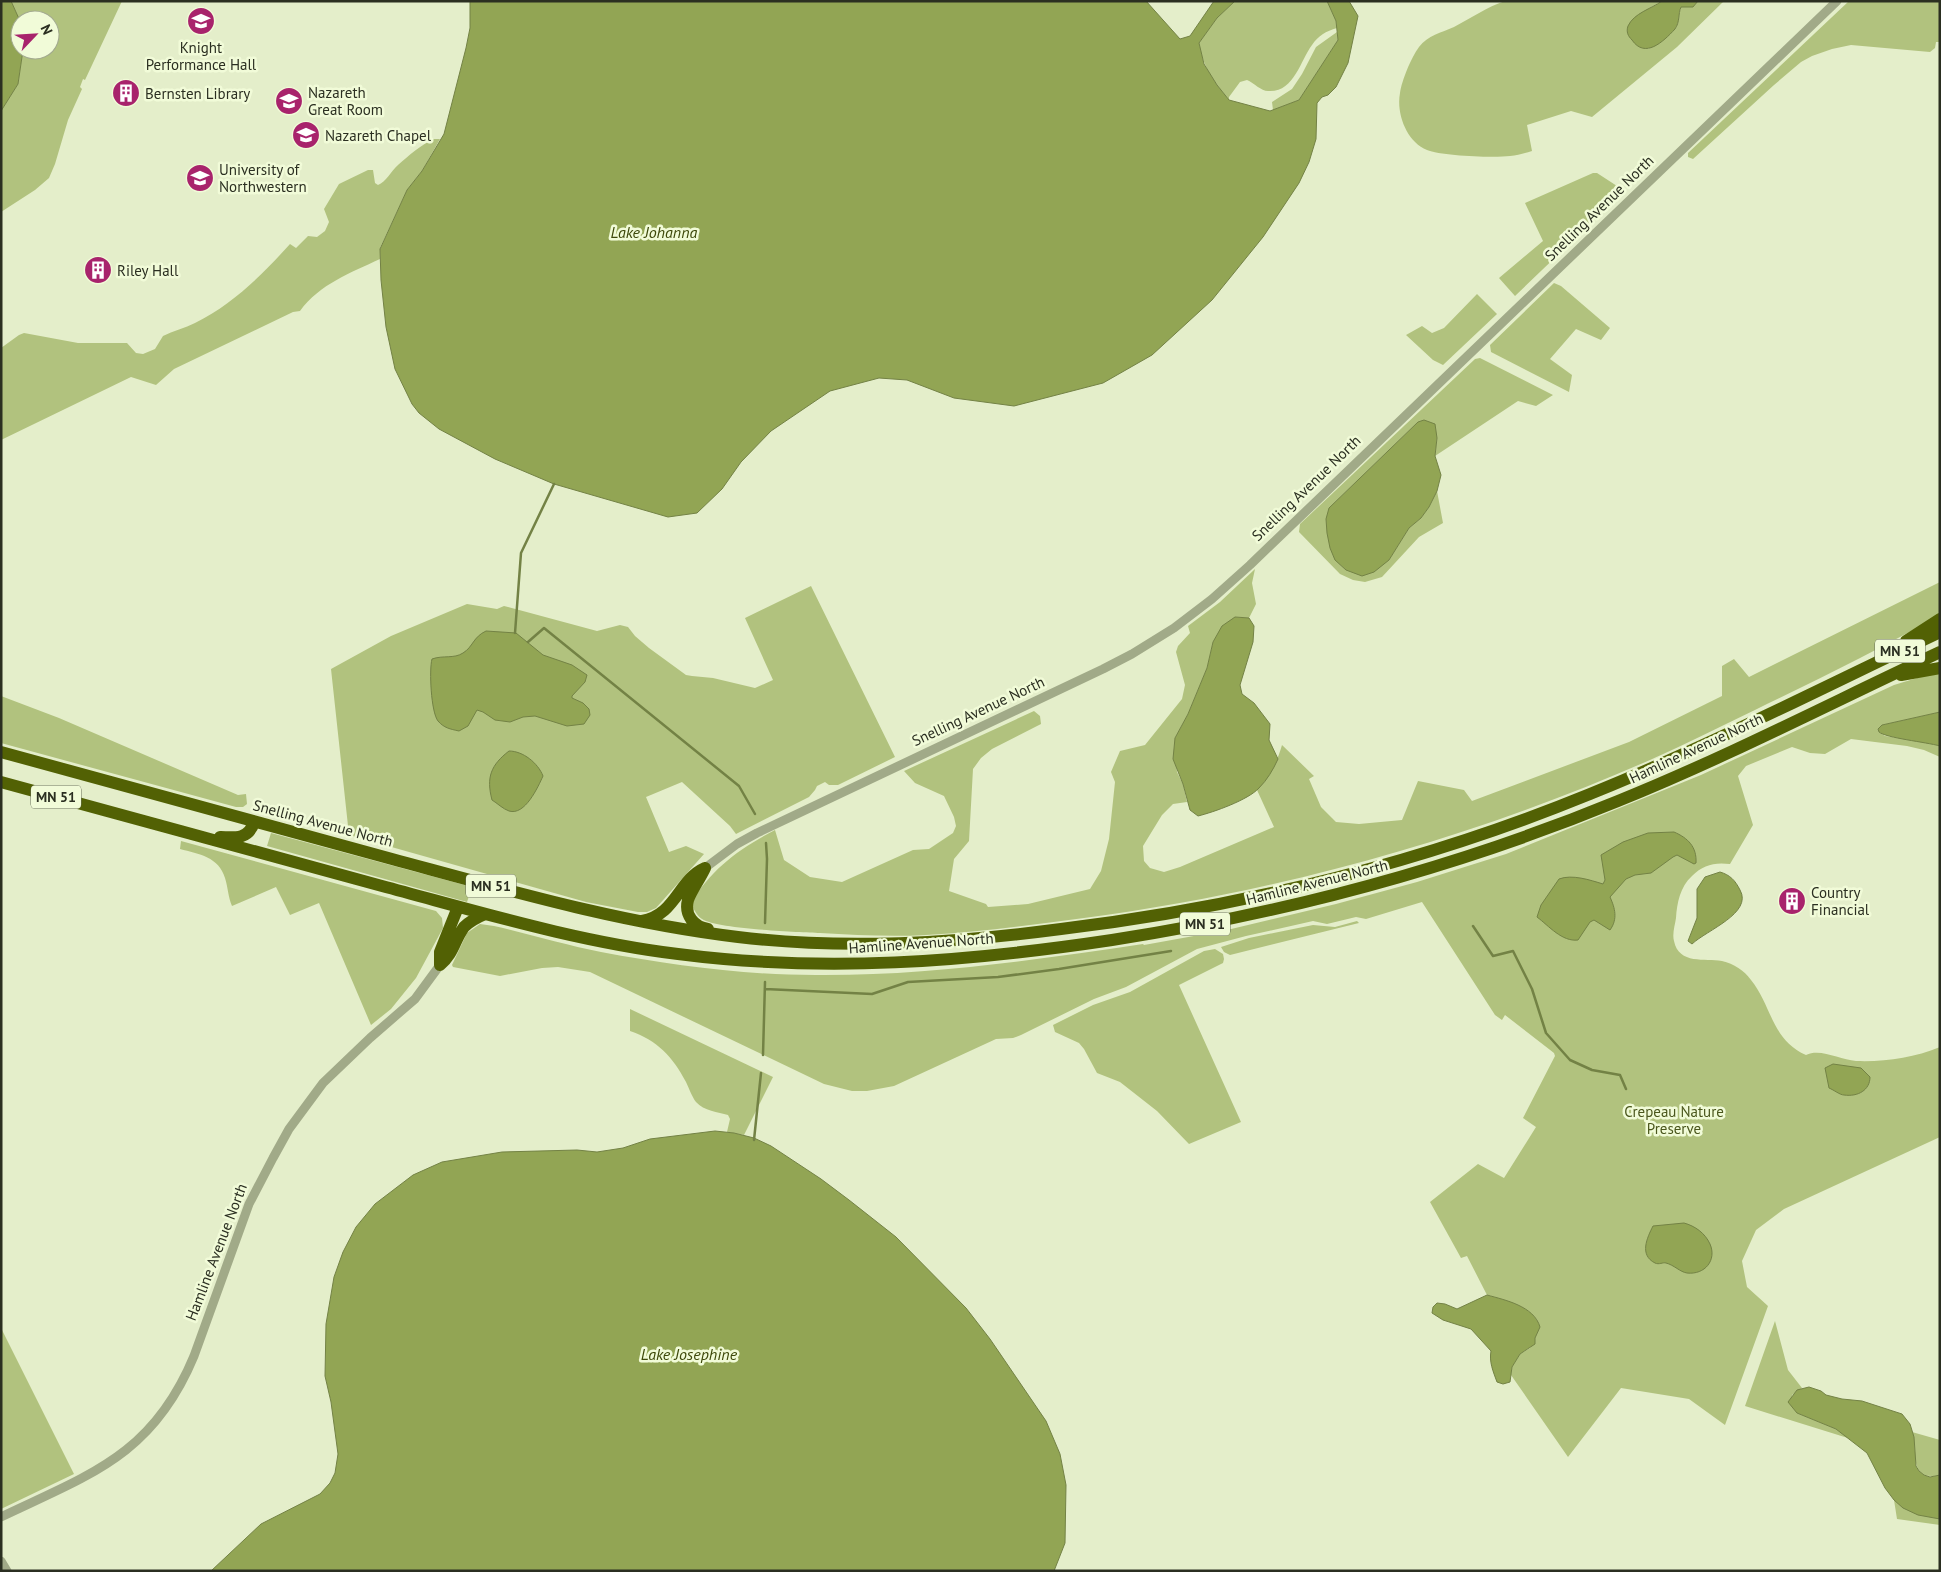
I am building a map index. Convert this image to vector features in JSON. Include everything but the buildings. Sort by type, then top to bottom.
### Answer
[{"type":"highway","points":[[1861,669],[1940,619]]},
{"type":"highway","name":"Hamline Avenue North","points":[[637,921],[666,927],[762,939],[874,944],[962,941],[1129,920],[1225,903],[1317,882],[1392,862],[1458,842],[1586,796],[1680,755],[1940,632]]},
{"type":"highway","name":"Hamline Avenue North","points":[[485,914],[644,950],[784,964],[876,965],[974,958],[1212,923],[1318,900],[1390,881],[1503,845],[1645,790],[1940,652]]},
{"type":"highway","points":[[1886,677],[1940,668]]},
{"type":"highway","name":"Snelling Avenue North","points":[[1,752],[589,912],[637,921]]},
{"type":"highway","name":"MN 51","points":[[1,782],[485,914]]},
{"type":"highway","points":[[201,837],[233,838],[246,835],[251,831],[254,822]]},
{"type":"highway","points":[[637,921],[653,919],[665,910],[692,877],[706,868]]},
{"type":"highway","points":[[706,868],[688,899],[686,911],[691,921],[702,928],[762,939]]},
{"type":"highway","points":[[440,965],[440,952],[458,906]]},
{"type":"highway","points":[[440,965],[449,958],[464,927],[485,914]]},
{"type":"street","name":"Snelling Avenue North","points":[[706,868],[737,844],[757,833],[1103,669],[1174,628],[1212,599],[1250,565],[1836,1]]},
{"type":"street","name":"Hamline Avenue North","points":[[1,1517],[87,1475],[116,1458],[145,1434],[164,1411],[185,1376],[194,1356],[249,1204],[289,1129],[323,1083],[370,1038],[415,999],[440,965]]},
{"type":"street","points":[[1,1561],[7,1571]]},
{"type":"green space","points":[[11,1],[122,1],[85,80],[83,79],[80,87],[82,89],[68,120],[49,178],[35,190],[1,212],[1,111],[18,84],[22,60],[60,60],[60,10],[15,10]]},
{"type":"green space","points":[[1235,1],[1327,1],[1337,28],[1326,32],[1317,39],[1295,75],[1284,87],[1265,91],[1247,80],[1240,82],[1229,97],[1229,100],[1206,67],[1199,43],[1217,18]]},
{"type":"green space","points":[[1505,1],[1662,1],[1648,9],[1648,49],[1676,28],[1681,7],[1693,7],[1698,1],[1724,1],[1677,47],[1592,117],[1571,111],[1527,125],[1532,151],[1502,157],[1480,157],[1444,154],[1427,150],[1414,141],[1409,134],[1404,126],[1400,110],[1401,88],[1410,63],[1423,43],[1431,37],[1454,27],[1485,9]]},
{"type":"green space","points":[[1849,1],[1940,1],[1940,42],[1936,42],[1935,48],[1930,52],[1851,45],[1812,56],[1801,62],[1774,85],[1693,159],[1688,157],[1688,153]]},
{"type":"green space","points":[[1337,32],[1338,40],[1299,100],[1273,110],[1272,102],[1292,89],[1316,47]]},
{"type":"green space","points":[[434,139],[440,139],[422,171],[407,190],[380,248],[380,259],[326,286],[300,311],[293,312],[174,369],[156,385],[131,377],[1,440],[1,348],[19,335],[24,333],[78,343],[127,343],[136,353],[143,354],[155,349],[163,336],[195,323],[234,298],[258,278],[290,244],[296,248],[308,236],[317,237],[325,231],[329,222],[324,209],[339,184],[368,170],[373,170],[375,183],[378,185],[410,154]]},
{"type":"green space","points":[[1593,173],[1597,173],[1617,186],[1618,195],[1615,200],[1515,296],[1499,278],[1543,241],[1525,203]]},
{"type":"green space","points":[[1554,283],[1561,286],[1610,328],[1601,340],[1576,329],[1550,359],[1572,375],[1569,392],[1491,352],[1490,345]]},
{"type":"green space","points":[[1477,294],[1497,314],[1443,365],[1433,360],[1406,335],[1422,326],[1432,333],[1444,328]]},
{"type":"green space","points":[[1480,358],[1553,395],[1536,406],[1518,401],[1435,456],[1437,438],[1418,422],[1329,508],[1331,549],[1339,563],[1346,570],[1389,560],[1409,528],[1421,518],[1429,507],[1437,491],[1443,523],[1419,537],[1382,577],[1365,582],[1353,580],[1340,574],[1299,532],[1300,524],[1475,359]]},
{"type":"green space","points":[[1255,569],[1252,583],[1256,604],[1249,618],[1235,617],[1213,642],[1207,668],[1188,714],[1175,738],[1177,772],[1183,784],[1187,802],[1173,804],[1162,815],[1143,846],[1144,861],[1150,868],[1164,872],[1180,867],[1274,827],[1257,790],[1272,769],[1282,745],[1314,776],[1309,779],[1321,807],[1336,822],[1359,824],[1402,820],[1418,781],[1464,790],[1472,801],[1629,742],[1722,696],[1722,666],[1734,659],[1749,677],[1940,582],[1940,615],[1849,664],[1757,709],[1663,754],[1582,788],[1443,838],[1373,859],[1301,877],[1157,907],[1025,926],[926,935],[860,935],[740,928],[710,922],[702,919],[695,912],[691,903],[717,870],[738,852],[775,830],[784,860],[810,877],[842,882],[913,850],[929,849],[953,833],[956,826],[954,817],[944,796],[915,783],[904,771],[1034,711],[1040,716],[1041,724],[992,749],[981,758],[973,769],[969,841],[954,859],[949,891],[986,904],[988,907],[1028,904],[1090,889],[1101,871],[1109,839],[1115,782],[1111,772],[1120,751],[1145,745],[1182,699],[1185,685],[1176,652],[1178,646],[1190,633],[1188,626],[1220,602]]},
{"type":"green space","points":[[811,586],[895,757],[838,785],[829,785],[825,782],[817,786],[809,797],[736,834],[730,826],[682,782],[646,797],[669,852],[686,846],[704,854],[656,908],[647,912],[638,912],[586,902],[349,835],[331,669],[391,636],[467,604],[497,609],[504,606],[597,631],[620,625],[628,627],[649,648],[686,675],[713,678],[755,688],[773,680],[745,618]]},
{"type":"green space","name":"Crepeau Nature Preserve","points":[[1940,671],[1940,712],[1882,725],[1878,729],[1885,736],[1922,741],[1940,746],[1940,757],[1924,750],[1907,746],[1851,739],[1825,754],[1810,753],[1792,747],[1746,766],[1738,776],[1753,825],[1730,864],[1719,863],[1705,867],[1688,880],[1678,901],[1673,935],[1677,949],[1681,954],[1694,959],[1722,961],[1742,970],[1758,990],[1779,1031],[1794,1048],[1806,1055],[1818,1053],[1856,1061],[1878,1061],[1909,1057],[1940,1047],[1940,1137],[1784,1209],[1756,1230],[1742,1261],[1747,1287],[1768,1306],[1725,1425],[1689,1399],[1621,1388],[1568,1457],[1511,1375],[1512,1367],[1520,1354],[1530,1348],[1537,1333],[1537,1320],[1514,1304],[1487,1295],[1467,1256],[1461,1258],[1430,1202],[1478,1164],[1504,1178],[1536,1127],[1523,1118],[1555,1056],[1554,1053],[1505,1015],[1502,1020],[1495,1015],[1422,902],[1366,919],[1356,917],[1327,924],[1313,921],[1197,949],[1126,987],[1094,999],[1021,1035],[1013,1038],[996,1039],[894,1086],[867,1091],[852,1091],[824,1084],[590,972],[558,967],[500,976],[453,967],[452,965],[467,933],[480,924],[627,957],[708,968],[788,975],[856,975],[980,966],[1144,945],[1227,930],[1417,882],[1506,854],[1701,775],[1894,685]]},
{"type":"green space","points":[[1,696],[59,718],[238,795],[246,794],[247,804],[243,807],[236,807],[1,743]]},
{"type":"green space","points":[[271,833],[472,887],[467,902],[267,846]]},
{"type":"green space","points":[[181,841],[436,911],[442,918],[443,928],[416,978],[391,1009],[371,1025],[319,903],[290,915],[276,887],[232,906],[225,878],[218,865],[207,858],[180,849]]},
{"type":"green space","points":[[1357,921],[1359,923],[1230,955],[1224,952],[1221,947],[1249,938],[1313,925],[1335,927]]},
{"type":"green space","points":[[1215,949],[1223,954],[1223,963],[1179,985],[1241,1122],[1189,1144],[1157,1111],[1120,1082],[1097,1073],[1079,1043],[1055,1032],[1053,1025],[1093,1005],[1130,992],[1204,951]]},
{"type":"green space","points":[[630,1009],[773,1077],[744,1135],[727,1132],[730,1119],[728,1115],[699,1105],[670,1057],[656,1044],[630,1031]]},
{"type":"green space","points":[[1775,1321],[1788,1370],[1802,1388],[1792,1395],[1797,1413],[1836,1429],[1851,1439],[1745,1406]]},
{"type":"green space","points":[[1,1328],[74,1474],[1,1509]]},
{"type":"green space","points":[[1912,1432],[1940,1440],[1940,1475],[1930,1476],[1923,1474],[1919,1470],[1916,1464]]},
{"type":"green space","points":[[1894,1500],[1910,1510],[1940,1519],[1940,1525],[1897,1519]]},
{"type":"water","points":[[1,1],[11,1],[15,10],[10,10],[10,60],[22,60],[18,84],[1,111]]},
{"type":"water","name":"Lake Johanna","points":[[470,1],[1146,1],[1180,39],[1190,36],[1214,1],[1235,1],[1217,18],[1199,43],[1204,64],[1229,100],[1270,111],[1299,100],[1338,40],[1336,21],[1327,1],[1349,1],[1358,16],[1348,63],[1336,87],[1317,103],[1316,139],[1309,162],[1299,183],[1263,237],[1212,300],[1152,355],[1103,383],[1014,406],[954,398],[907,380],[879,378],[830,391],[771,431],[741,462],[722,489],[697,513],[668,517],[554,484],[495,459],[439,429],[419,413],[412,404],[395,369],[386,327],[380,249],[407,190],[422,171],[444,134],[470,28]]},
{"type":"water","points":[[1662,1],[1698,1],[1693,7],[1681,7],[1678,24],[1660,43],[1648,48],[1637,46],[1628,35],[1628,26],[1638,14]]},
{"type":"water","points":[[1424,420],[1435,424],[1437,438],[1435,456],[1441,475],[1437,491],[1429,507],[1421,518],[1409,528],[1389,560],[1374,572],[1362,576],[1346,570],[1335,560],[1330,548],[1326,519],[1329,508],[1418,422]]},
{"type":"water","points":[[1235,617],[1249,618],[1254,626],[1253,642],[1240,685],[1242,694],[1254,703],[1270,724],[1269,740],[1278,759],[1262,785],[1247,797],[1213,812],[1198,816],[1190,810],[1183,784],[1173,759],[1175,738],[1188,714],[1207,668],[1213,642],[1222,626]]},
{"type":"water","points":[[486,631],[516,633],[543,655],[572,665],[587,675],[585,682],[572,696],[572,698],[583,703],[589,709],[590,715],[584,724],[567,726],[535,716],[523,717],[510,722],[495,720],[477,710],[468,726],[459,731],[447,728],[440,723],[432,700],[432,659],[460,655],[466,651],[478,636]]},
{"type":"water","points":[[1940,712],[1940,746],[1890,736],[1879,732],[1878,729],[1882,725]]},
{"type":"water","points":[[509,751],[525,755],[538,767],[543,776],[530,800],[515,811],[509,811],[492,800],[490,792],[490,778],[494,767]]},
{"type":"water","points":[[1674,832],[1691,844],[1695,852],[1696,863],[1694,864],[1677,855],[1651,873],[1635,875],[1626,879],[1610,897],[1615,914],[1613,926],[1610,930],[1594,920],[1590,922],[1578,940],[1572,940],[1556,933],[1537,917],[1541,905],[1559,879],[1575,877],[1603,884],[1605,880],[1601,855],[1623,842],[1648,833]]},
{"type":"water","points":[[1720,872],[1729,876],[1738,886],[1742,898],[1740,906],[1734,914],[1692,944],[1688,941],[1697,918],[1697,889],[1705,877]]},
{"type":"water","points":[[1833,1064],[1861,1068],[1870,1077],[1868,1086],[1862,1092],[1854,1095],[1841,1094],[1829,1088],[1825,1068]]},
{"type":"water","name":"Lake Josephine","points":[[715,1131],[754,1138],[771,1146],[849,1200],[896,1237],[966,1308],[990,1339],[1046,1421],[1060,1454],[1066,1485],[1065,1543],[1054,1571],[211,1571],[261,1524],[320,1494],[330,1483],[335,1473],[338,1454],[331,1402],[325,1376],[326,1324],[334,1277],[343,1252],[356,1227],[375,1204],[413,1175],[442,1162],[502,1152],[577,1150],[597,1152],[623,1148],[650,1139]]},
{"type":"water","points":[[1684,1223],[1699,1230],[1705,1236],[1712,1250],[1711,1261],[1699,1272],[1687,1273],[1666,1263],[1655,1263],[1647,1256],[1646,1246],[1653,1226]]},
{"type":"water","points":[[1487,1295],[1525,1309],[1537,1320],[1540,1327],[1535,1338],[1535,1344],[1520,1354],[1512,1367],[1510,1382],[1503,1384],[1497,1382],[1494,1374],[1491,1363],[1491,1351],[1471,1329],[1443,1320],[1432,1313],[1433,1307],[1437,1303],[1457,1309]]},
{"type":"water","points":[[1809,1387],[1826,1395],[1862,1401],[1902,1414],[1910,1424],[1914,1437],[1916,1466],[1919,1471],[1930,1477],[1940,1475],[1940,1519],[1918,1515],[1903,1508],[1885,1488],[1867,1453],[1836,1429],[1797,1413],[1788,1402],[1797,1390]]},
{"type":"waterway","points":[[515,633],[521,553],[554,484]]},
{"type":"waterway","points":[[528,642],[544,628],[739,786],[755,814]]},
{"type":"waterway","points":[[765,923],[766,843]]},
{"type":"waterway","points":[[1473,926],[1493,956],[1513,951],[1532,989],[1546,1033],[1570,1060],[1592,1070],[1620,1075],[1626,1089]]},
{"type":"waterway","points":[[765,989],[872,994],[908,982],[998,977],[1171,951]]},
{"type":"waterway","points":[[763,1055],[765,982]]},
{"type":"waterway","points":[[754,1140],[761,1073]]},
{"type":"place","name":"Knight Performance Hall","points":[[201,21]]},
{"type":"place","name":"Bernsten Library","points":[[126,93]]},
{"type":"place","name":"Nazareth Great Room","points":[[289,101]]},
{"type":"place","name":"Nazareth Chapel","points":[[306,135]]},
{"type":"place","name":"University of Northwestern","points":[[200,178]]},
{"type":"place","name":"Riley Hall","points":[[98,270]]},
{"type":"place","name":"Country Financial","points":[[1792,901]]}]
